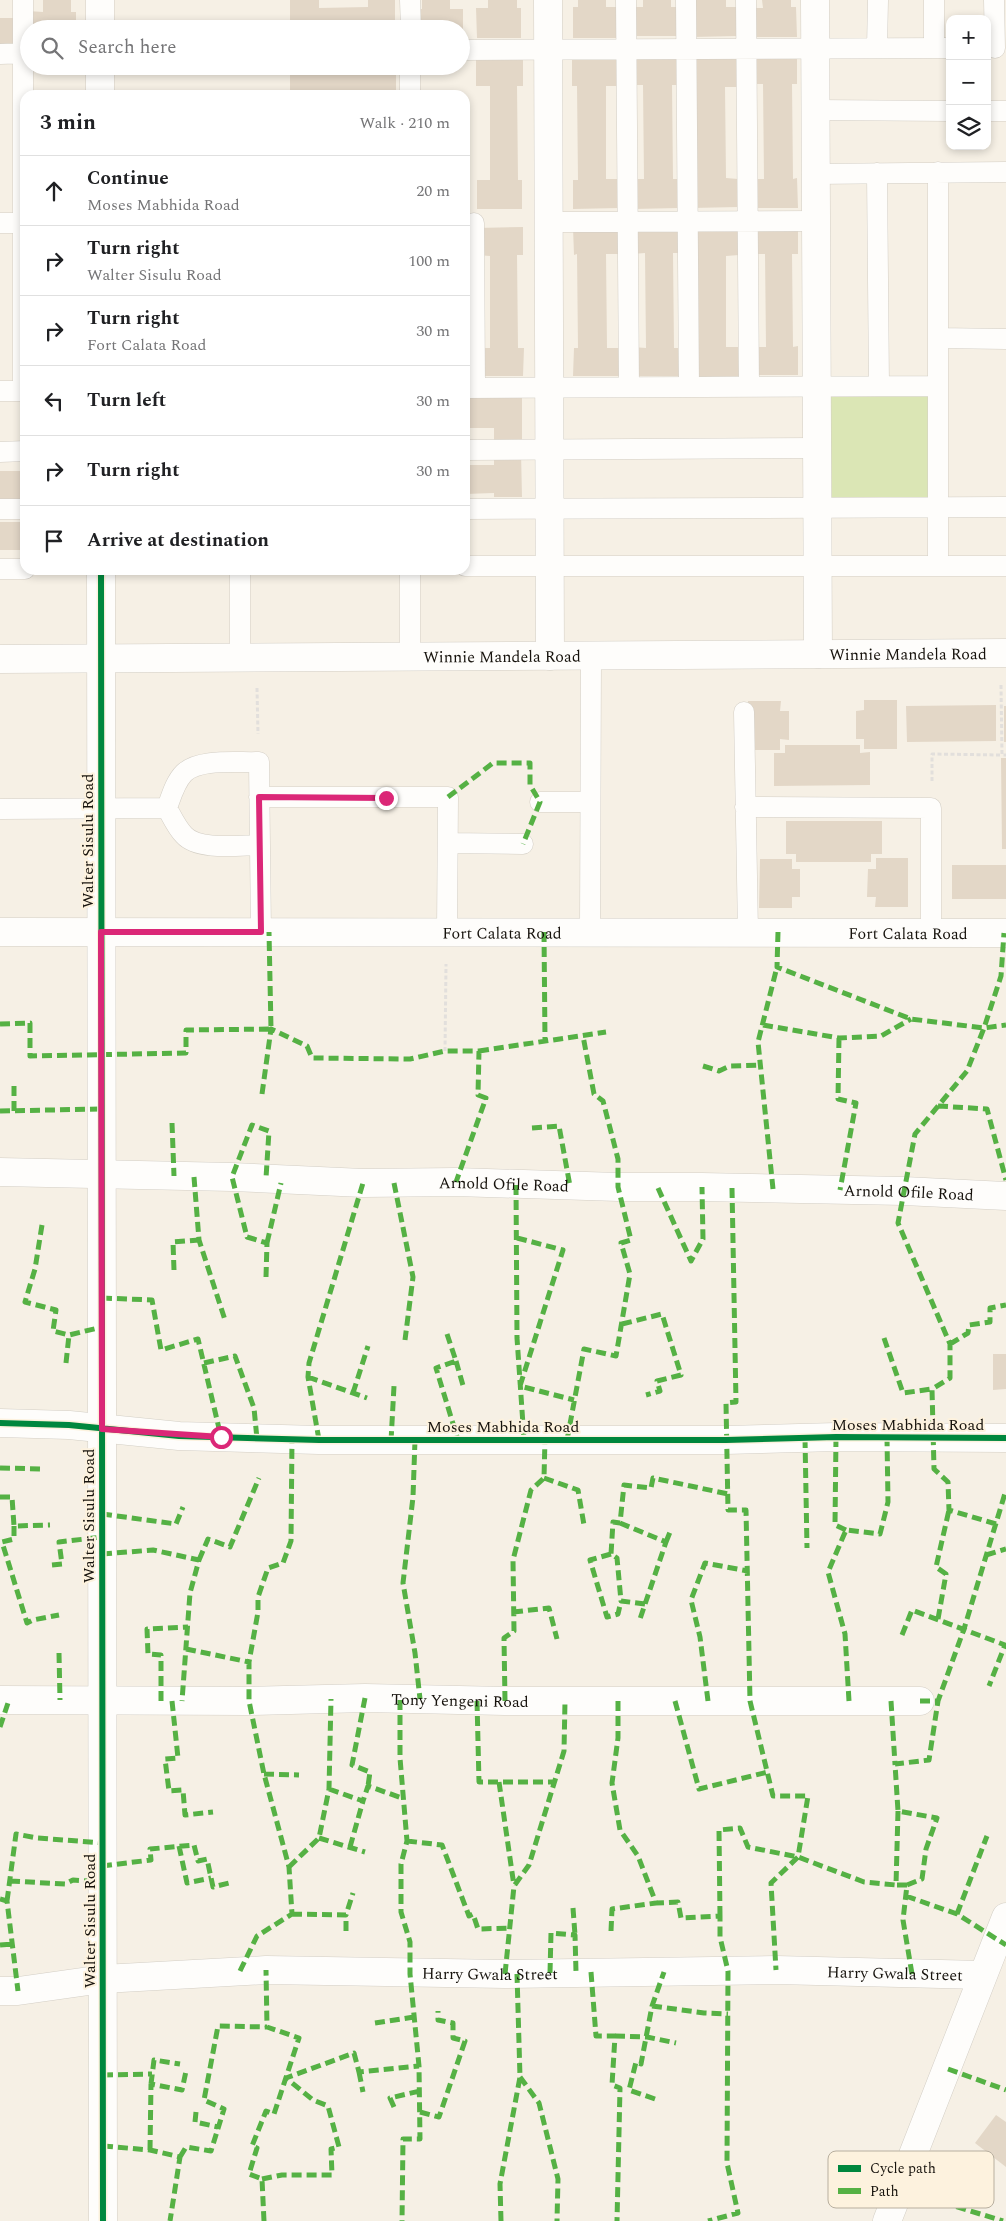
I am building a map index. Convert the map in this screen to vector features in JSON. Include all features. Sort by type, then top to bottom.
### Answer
[{"type":"street","points":[[100,0],[100,20]]},
{"type":"street","points":[[548,0],[550,656]]},
{"type":"street","points":[[814,0],[818,654]]},
{"type":"street","points":[[100,75],[100,90]]},
{"type":"street","name":"Walter Sisulu Road","points":[[101,575],[103,2221]]},
{"type":"street","name":"Winnie Mandela Road","points":[[0,659],[1003,653]]},
{"type":"street","name":"Fort Calata Road","points":[[0,932],[1006,932]]},
{"type":"street","name":"Arnold Ofile Road","points":[[0,1172],[363,1182],[456,1182],[618,1187],[904,1191],[1006,1196]]},
{"type":"street","name":"Moses Mabhida Road","points":[[0,1423],[69,1425],[179,1436],[328,1440],[726,1440],[836,1437],[1006,1438]]},
{"type":"street","name":"Tony Yengeni Road","points":[[0,1700],[102,1701],[365,1698],[505,1701],[920,1701]]},
{"type":"street","points":[[915,2151],[948,2069],[982,1975],[1006,1918]]},
{"type":"street","name":"Harry Gwala Street","points":[[0,1991],[18,1991],[103,1978],[266,1970],[448,1974],[776,1970],[982,1975]]},
{"type":"street","points":[[887,2221],[892,2208]]},
{"type":"lane","points":[[23,0],[24,20]]},
{"type":"lane","points":[[410,0],[410,20]]},
{"type":"lane","points":[[626,0],[629,387]]},
{"type":"lane","points":[[686,0],[689,387]]},
{"type":"lane","points":[[746,0],[749,387]]},
{"type":"lane","points":[[877,48],[878,0]]},
{"type":"lane","points":[[470,50],[942,48],[934,0]]},
{"type":"lane","points":[[994,0],[996,48]]},
{"type":"lane","points":[[0,54],[20,53]]},
{"type":"lane","points":[[26,75],[26,90]]},
{"type":"lane","points":[[410,75],[410,90]]},
{"type":"lane","points":[[815,110],[946,110]]},
{"type":"lane","points":[[991,111],[1006,111]]},
{"type":"lane","points":[[938,172],[938,566]]},
{"type":"lane","points":[[815,174],[1006,172]]},
{"type":"lane","points":[[877,173],[878,386]]},
{"type":"lane","points":[[548,222],[816,221]]},
{"type":"lane","points":[[474,222],[470,388],[938,386]]},
{"type":"lane","points":[[0,224],[20,223]]},
{"type":"lane","points":[[938,338],[1006,339]]},
{"type":"lane","points":[[0,392],[20,391]]},
{"type":"lane","points":[[470,450],[817,448]]},
{"type":"lane","points":[[0,452],[20,452]]},
{"type":"lane","points":[[470,509],[1006,507]]},
{"type":"lane","points":[[0,509],[20,509]]},
{"type":"lane","points":[[470,566],[1006,566]]},
{"type":"lane","points":[[0,569],[20,569]]},
{"type":"lane","points":[[240,575],[248,658]]},
{"type":"lane","points":[[410,575],[410,657]]},
{"type":"lane","points":[[590,932],[591,656]]},
{"type":"lane","points":[[744,712],[748,932]]},
{"type":"lane","points":[[167,808],[178,782],[190,768],[209,764],[259,762],[261,932]]},
{"type":"lane","points":[[259,797],[448,797],[447,932]]},
{"type":"lane","points":[[540,802],[590,802]]},
{"type":"lane","points":[[745,807],[931,808],[931,932]]},
{"type":"lane","points":[[0,809],[167,808]]},
{"type":"lane","points":[[167,808],[184,836],[198,843],[260,845]]},
{"type":"lane","points":[[448,843],[523,844]]},
{"type":"path","points":[[931,808],[932,754],[1004,755],[1003,653]]},
{"type":"path","points":[[248,658],[259,762]]},
{"type":"path","points":[[445,1051],[447,932]]},
{"type":"green space","points":[[829,396],[933,396],[933,498],[829,498]]},
{"type":"building","points":[[43,0],[71,0],[71,12],[76,12],[76,20],[28,20],[28,11],[43,12]]},
{"type":"building","points":[[290,0],[319,0],[319,8],[368,7],[368,0],[395,0],[395,20],[290,20]]},
{"type":"building","points":[[422,0],[450,0],[450,9],[463,9],[463,20],[417,20],[417,9],[422,9]]},
{"type":"building","points":[[488,0],[517,0],[517,8],[521,8],[521,38],[477,38],[476,8],[488,8]]},
{"type":"building","points":[[578,0],[606,0],[606,7],[617,7],[618,38],[573,38],[573,7],[578,7]]},
{"type":"building","points":[[643,0],[671,0],[671,7],[676,7],[676,36],[631,36],[631,7],[643,7]]},
{"type":"building","points":[[696,0],[726,0],[726,7],[737,7],[737,36],[692,37]]},
{"type":"building","points":[[762,0],[791,0],[791,7],[796,7],[797,37],[751,37],[751,8],[763,8]]},
{"type":"building","points":[[0,18],[15,18],[15,46],[0,46]]},
{"type":"building","points":[[752,56],[797,56],[797,84],[792,84],[793,179],[797,178],[798,208],[753,208],[753,179],[764,179],[763,84],[752,84]]},
{"type":"building","points":[[523,57],[523,86],[517,86],[518,180],[522,180],[522,209],[477,209],[477,180],[490,180],[490,86],[476,86],[476,58]]},
{"type":"building","points":[[572,57],[618,58],[618,86],[606,86],[606,179],[619,179],[619,208],[573,209],[573,180],[578,180],[577,86],[572,86]]},
{"type":"building","points":[[631,58],[677,58],[677,85],[672,85],[673,179],[678,179],[678,208],[633,209],[633,179],[644,179],[643,85],[632,85]]},
{"type":"building","points":[[737,58],[738,87],[725,87],[726,178],[738,179],[738,207],[692,208],[697,179],[697,87],[692,87],[692,59]]},
{"type":"building","points":[[290,75],[396,75],[396,90],[290,90]]},
{"type":"building","points":[[632,226],[678,226],[678,253],[673,253],[674,348],[678,348],[679,376],[633,376],[632,347],[646,348],[645,253],[632,254]]},
{"type":"building","points":[[752,226],[798,226],[798,254],[792,254],[793,347],[798,346],[798,375],[752,375],[752,347],[766,347],[765,254],[752,254]]},
{"type":"building","points":[[523,227],[523,255],[517,255],[518,348],[524,348],[523,376],[478,376],[478,348],[490,348],[490,256],[477,255],[477,228]]},
{"type":"building","points":[[573,227],[619,227],[619,254],[606,254],[607,348],[619,348],[619,376],[573,376],[574,348],[578,348],[577,254],[574,255]]},
{"type":"building","points":[[693,227],[739,227],[739,255],[726,256],[726,347],[738,347],[739,376],[693,377]]},
{"type":"building","points":[[494,393],[522,393],[522,440],[494,440],[494,428],[470,428],[470,398],[494,398]]},
{"type":"building","points":[[494,452],[521,452],[522,497],[494,497],[494,493],[470,494],[470,465],[494,465]]},
{"type":"building","points":[[0,471],[20,471],[20,499],[0,499]]},
{"type":"building","points":[[0,522],[20,522],[20,550],[0,550]]},
{"type":"building","points":[[864,700],[897,700],[897,749],[864,749],[864,739],[856,739],[856,711],[864,710]]},
{"type":"building","points":[[748,701],[781,701],[780,711],[789,711],[789,740],[780,739],[780,750],[748,750]]},
{"type":"building","points":[[996,705],[996,741],[907,742],[906,706]]},
{"type":"building","points":[[1004,706],[1006,706],[1006,742],[1004,742]]},
{"type":"building","points":[[785,745],[860,745],[860,753],[870,752],[870,785],[774,786],[774,753],[785,753]]},
{"type":"building","points":[[1001,758],[1006,758],[1006,849],[1002,849]]},
{"type":"building","points":[[786,821],[882,821],[882,854],[871,854],[871,862],[796,862],[796,854],[786,854]]},
{"type":"building","points":[[876,858],[908,858],[908,907],[875,907],[876,897],[867,897],[868,869],[876,869]]},
{"type":"building","points":[[760,859],[792,859],[792,869],[800,869],[800,897],[792,897],[792,908],[759,908]]},
{"type":"building","points":[[952,865],[1006,865],[1006,899],[952,899]]},
{"type":"building","points":[[993,1354],[1006,1354],[1006,1389],[993,1390]]},
{"type":"building","points":[[996,2115],[1006,2122],[1006,2167],[994,2158],[994,2151],[985,2151],[975,2143]]},
{"type":"marked path","points":[[448,797],[493,763],[530,763],[530,785],[540,802],[523,844]]},
{"type":"marked path","points":[[0,1024],[30,1023],[30,1056],[186,1053],[186,1030],[271,1029],[269,932]]},
{"type":"marked path","points":[[544,932],[545,1041]]},
{"type":"marked path","points":[[778,932],[777,967],[911,1019],[984,1028],[1006,1025]]},
{"type":"marked path","points":[[996,1524],[949,1510],[948,1482],[934,1469],[932,1389],[950,1378],[950,1344],[898,1223],[915,1134],[967,1071],[984,1028],[1001,976],[1004,933]]},
{"type":"marked path","points":[[773,1189],[758,1042],[777,967]]},
{"type":"marked path","points":[[763,1025],[839,1038],[881,1036],[911,1019]]},
{"type":"marked path","points":[[262,1094],[271,1029],[307,1046],[312,1058],[410,1059],[445,1051],[479,1051],[478,1095],[486,1098],[456,1182]]},
{"type":"marked path","points":[[479,1051],[606,1032]]},
{"type":"marked path","points":[[567,1440],[584,1349],[616,1356],[630,1274],[621,1243],[631,1240],[618,1187],[618,1159],[603,1101],[594,1094],[583,1036]]},
{"type":"marked path","points":[[839,1038],[838,1099],[856,1103],[840,1190]]},
{"type":"marked path","points":[[703,1066],[719,1071],[730,1066],[761,1065]]},
{"type":"marked path","points":[[14,1086],[14,1111]]},
{"type":"marked path","points":[[938,1106],[987,1109],[1006,1180]]},
{"type":"marked path","points":[[0,1111],[101,1109]]},
{"type":"marked path","points":[[172,1123],[174,1176]]},
{"type":"marked path","points":[[266,1178],[269,1131],[252,1125],[232,1177],[247,1237],[267,1243],[266,1277]]},
{"type":"marked path","points":[[532,1128],[559,1126],[570,1186]]},
{"type":"marked path","points":[[194,1177],[199,1240],[225,1320]]},
{"type":"marked path","points":[[267,1243],[281,1183]]},
{"type":"marked path","points":[[319,1440],[308,1377],[309,1363],[363,1183]]},
{"type":"marked path","points":[[394,1183],[413,1277],[405,1340]]},
{"type":"marked path","points":[[516,1185],[517,1338],[524,1439]]},
{"type":"marked path","points":[[658,1188],[691,1261],[703,1239],[702,1187]]},
{"type":"marked path","points":[[732,1188],[736,1402],[726,1403],[728,1510],[746,1510],[750,1701],[773,1796],[808,1796],[798,1857],[771,1883],[776,1970]]},
{"type":"marked path","points":[[42,1225],[35,1269],[25,1302],[56,1310],[53,1331],[69,1335],[102,1327]]},
{"type":"marked path","points":[[517,1238],[563,1250],[520,1386],[574,1400]]},
{"type":"marked path","points":[[174,1270],[173,1242],[199,1240]]},
{"type":"marked path","points":[[102,1298],[152,1300],[161,1350],[198,1339],[221,1437]]},
{"type":"marked path","points":[[950,1344],[968,1333],[969,1325],[990,1322],[990,1308],[1006,1305]]},
{"type":"marked path","points":[[622,1324],[662,1314],[681,1375],[657,1381],[660,1391],[646,1395]]},
{"type":"marked path","points":[[447,1334],[456,1361],[436,1368],[458,1440]]},
{"type":"marked path","points":[[66,1363],[69,1335]]},
{"type":"marked path","points":[[884,1338],[903,1393],[932,1389]]},
{"type":"marked path","points":[[353,1393],[368,1346]]},
{"type":"marked path","points":[[204,1363],[235,1356],[254,1408],[257,1439]]},
{"type":"marked path","points":[[456,1361],[464,1389]]},
{"type":"marked path","points":[[308,1377],[367,1398]]},
{"type":"marked path","points":[[391,1441],[394,1386]]},
{"type":"marked path","points":[[836,1437],[835,1525],[846,1530]]},
{"type":"marked path","points":[[805,1438],[807,1548]]},
{"type":"marked path","points":[[849,1701],[845,1634],[828,1572],[846,1530],[880,1534],[888,1502],[887,1438]]},
{"type":"marked path","points":[[240,1971],[257,1936],[292,1914],[289,1867],[264,1774],[249,1701],[249,1662],[258,1612],[258,1597],[268,1568],[283,1563],[291,1541],[292,1439]]},
{"type":"marked path","points":[[505,1701],[504,1638],[514,1631],[513,1560],[531,1490],[544,1478],[545,1439]]},
{"type":"marked path","points":[[415,1440],[413,1497],[403,1583],[415,1653],[420,1699]]},
{"type":"marked path","points":[[0,1468],[41,1469]]},
{"type":"marked path","points":[[199,1560],[208,1539],[230,1547],[259,1478]]},
{"type":"marked path","points":[[544,1478],[578,1490],[584,1525]]},
{"type":"marked path","points":[[645,1604],[621,1601],[617,1558],[611,1554],[613,1522],[620,1523],[624,1485],[651,1488],[653,1478],[728,1494]]},
{"type":"marked path","points":[[920,1701],[938,1701],[964,1629],[1006,1490]]},
{"type":"marked path","points":[[0,1497],[12,1497],[14,1526],[50,1525]]},
{"type":"marked path","points":[[102,1514],[176,1524],[183,1507]]},
{"type":"marked path","points":[[938,1619],[946,1574],[936,1567],[949,1510]]},
{"type":"marked path","points":[[620,1523],[666,1542],[640,1619]]},
{"type":"marked path","points":[[14,1526],[14,1539],[2,1542],[27,1623],[59,1615]]},
{"type":"marked path","points":[[666,1542],[670,1532]]},
{"type":"marked path","points":[[52,1565],[62,1564],[59,1542],[102,1537]]},
{"type":"marked path","points":[[986,1555],[1006,1549]]},
{"type":"marked path","points":[[102,1554],[153,1550],[199,1560],[190,1593],[182,1701]]},
{"type":"marked path","points":[[611,1554],[590,1560],[607,1617],[618,1614],[621,1601]]},
{"type":"marked path","points":[[708,1701],[700,1637],[691,1600],[705,1563],[748,1571]]},
{"type":"marked path","points":[[513,1612],[549,1608],[557,1639]]},
{"type":"marked path","points":[[902,1635],[912,1610],[1005,1645],[989,1686]]},
{"type":"marked path","points":[[161,1701],[161,1655],[148,1654],[147,1629],[188,1627]]},
{"type":"marked path","points":[[186,1649],[249,1662]]},
{"type":"marked path","points":[[59,1653],[60,1700]]},
{"type":"marked path","points":[[365,1698],[352,1765],[370,1772],[368,1786]]},
{"type":"marked path","points":[[289,1867],[319,1838],[329,1789],[331,1699]]},
{"type":"marked path","points":[[0,1727],[9,1700]]},
{"type":"marked path","points":[[400,1700],[400,1758],[407,1841],[401,1864],[401,1912],[410,1942],[410,1974],[419,2066],[420,2139],[403,2139],[402,2221]]},
{"type":"marked path","points":[[172,1701],[178,1758],[165,1759],[169,1791],[183,1790],[185,1815],[213,1812]]},
{"type":"marked path","points":[[477,1701],[479,1782],[554,1782]]},
{"type":"marked path","points":[[505,1974],[514,1886],[529,1865],[564,1751],[565,1701]]},
{"type":"marked path","points":[[618,1701],[618,1738],[612,1783],[620,1830],[638,1856],[656,1903],[678,1902],[681,1918],[720,1916],[720,1937],[728,1971],[727,2163],[738,2213],[708,2221]]},
{"type":"marked path","points":[[675,1701],[699,1789],[768,1772]]},
{"type":"marked path","points":[[891,1701],[895,1764]]},
{"type":"marked path","points":[[907,1885],[922,1879],[926,1849],[937,1818],[898,1811],[895,1764],[929,1760],[938,1701]]},
{"type":"marked path","points":[[264,1774],[299,1775]]},
{"type":"marked path","points":[[499,1782],[514,1886]]},
{"type":"marked path","points":[[329,1789],[363,1801],[368,1786],[402,1798]]},
{"type":"marked path","points":[[350,1847],[363,1801]]},
{"type":"marked path","points":[[898,1811],[896,1885],[907,1885],[903,1920],[912,1974]]},
{"type":"marked path","points":[[720,1916],[719,1830],[740,1828],[748,1847],[798,1857],[864,1882],[896,1885]]},
{"type":"marked path","points":[[7,1901],[16,1834],[37,1838],[103,1843]]},
{"type":"marked path","points":[[957,1914],[987,1836]]},
{"type":"marked path","points":[[319,1838],[365,1852]]},
{"type":"marked path","points":[[407,1841],[442,1845],[469,1916],[473,1914],[478,1929],[511,1928]]},
{"type":"marked path","points":[[102,1866],[151,1860],[150,1849],[194,1845],[198,1861],[207,1859],[213,1887],[233,1882]]},
{"type":"marked path","points":[[179,1846],[187,1883],[211,1878]]},
{"type":"marked path","points":[[10,1881],[65,1884],[73,1880],[102,1882]]},
{"type":"marked path","points":[[292,1914],[346,1915],[353,1893]]},
{"type":"marked path","points":[[906,1896],[957,1914],[1006,1945]]},
{"type":"marked path","points":[[0,1899],[7,1901],[18,1991]]},
{"type":"marked path","points":[[611,1931],[612,1909],[656,1903]]},
{"type":"marked path","points":[[573,1908],[575,1935]]},
{"type":"marked path","points":[[346,1915],[346,1931]]},
{"type":"marked path","points":[[550,1973],[551,1933],[575,1935],[576,1972]]},
{"type":"marked path","points":[[0,1945],[12,1944]]},
{"type":"marked path","points":[[264,2221],[262,2179],[249,2174],[257,2148],[252,2146],[266,2111],[274,2114],[299,2038],[267,2027],[266,1970]]},
{"type":"marked path","points":[[591,1972],[596,2036],[615,2036],[612,2085],[620,2088],[617,2221]]},
{"type":"marked path","points":[[655,2099],[629,2090],[636,2062],[641,2064],[652,2006],[664,1972]]},
{"type":"marked path","points":[[501,2221],[500,2184],[520,2077],[517,1974]]},
{"type":"marked path","points":[[652,2006],[704,2013],[728,2014]]},
{"type":"marked path","points":[[420,2112],[439,2117],[465,2041],[453,2038],[453,2023],[438,2020],[438,2011]]},
{"type":"marked path","points":[[375,2023],[414,2017]]},
{"type":"marked path","points":[[180,2157],[186,2147],[211,2151],[224,2109],[204,2100],[218,2026],[267,2027]]},
{"type":"marked path","points":[[615,2036],[647,2037],[676,2043]]},
{"type":"marked path","points":[[262,2179],[282,2175],[332,2175],[331,2149],[339,2147],[328,2106],[313,2100],[286,2078],[354,2053],[359,2072],[419,2066]]},
{"type":"marked path","points":[[151,2084],[154,2060],[180,2064]]},
{"type":"marked path","points":[[948,2069],[1006,2090]]},
{"type":"marked path","points":[[150,2150],[151,2084],[182,2090],[186,2071]]},
{"type":"marked path","points":[[359,2072],[363,2092]]},
{"type":"marked path","points":[[103,2075],[152,2074]]},
{"type":"marked path","points":[[520,2077],[539,2103],[558,2179],[557,2221]]},
{"type":"marked path","points":[[394,2107],[390,2098],[420,2091]]},
{"type":"marked path","points":[[196,2112],[195,2122],[218,2127]]},
{"type":"marked path","points":[[103,2146],[150,2150],[180,2157],[170,2221]]},
{"type":"marked path","points":[[961,2208],[1003,2221]]},
{"type":"cycle path","points":[[101,575],[103,2221]]},
{"type":"cycle path","points":[[0,1423],[69,1425],[179,1436],[319,1440],[1006,1438]]},
{"type":"route","points":[[221,1437],[179,1436],[102,1429],[101,932],[261,932],[259,797],[386,798]]}]
